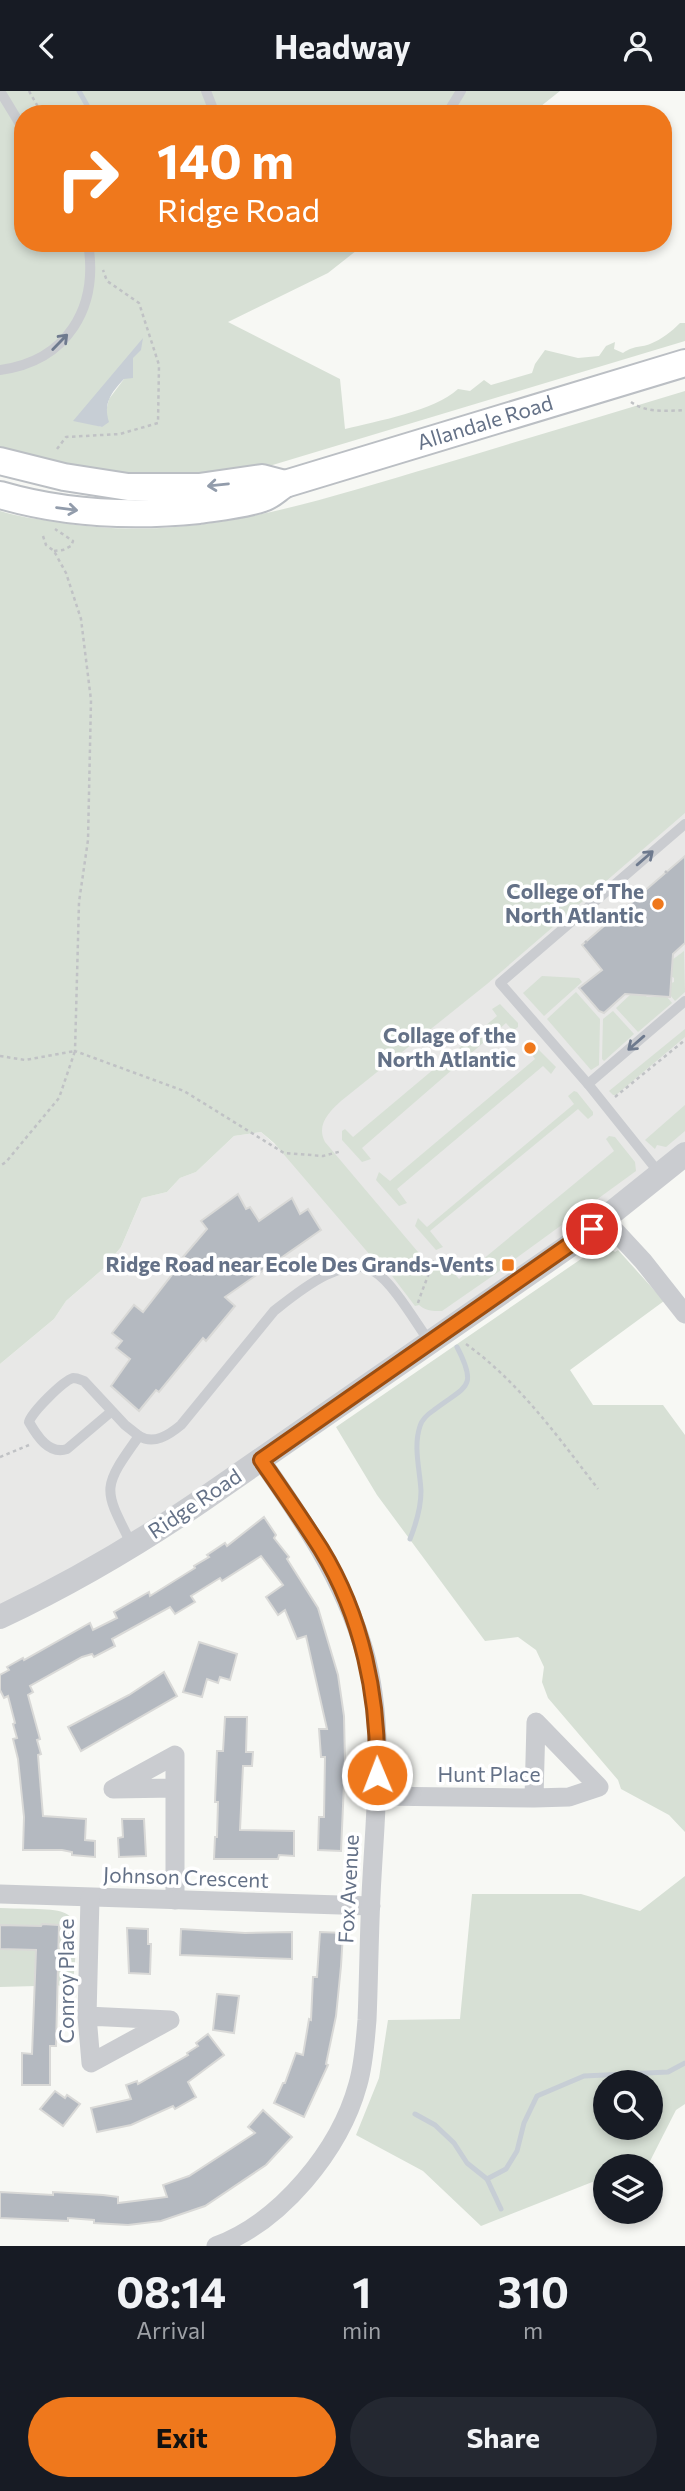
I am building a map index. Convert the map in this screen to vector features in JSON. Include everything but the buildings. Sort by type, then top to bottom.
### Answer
[{"type":"main road","name":"Allandale Road","points":[[0,495],[71,510],[149,514],[216,508],[265,498],[285,484],[685,363]]},
{"type":"main road","name":"Allandale Road","points":[[0,461],[64,477],[128,487],[199,487],[262,478],[285,484]]},
{"type":"street","name":"Ridge Road","points":[[0,1617],[164,1526],[605,1220],[685,1154]]},
{"type":"street","points":[[605,1220],[643,1261],[685,1314]]},
{"type":"street","name":"Fox Avenue","points":[[216,2246],[256,2225],[296,2190],[327,2151],[341,2127],[358,2086],[367,2020],[378,1754],[372,1690],[364,1651],[338,1581],[321,1550],[261,1460]]},
{"type":"street","name":"Hunt Place","points":[[377,1796],[534,1798],[569,1797],[599,1787],[536,1722],[534,1798]]},
{"type":"street","points":[[175,1788],[175,1900]]},
{"type":"street","name":"Johnson Crescent","points":[[0,1894],[370,1906]]},
{"type":"street","name":"Conroy Place","points":[[87,2016],[170,2020],[91,2063],[87,2016],[90,1898]]},
{"type":"lane","points":[[1,91],[14,113]]},
{"type":"lane","points":[[0,370],[31,363],[56,348],[76,325],[88,297],[89,252]]},
{"type":"lane","points":[[661,1174],[588,1084],[500,983],[685,824]]},
{"type":"lane","points":[[588,1084],[685,1001]]},
{"type":"lane","points":[[111,1411],[67,1449],[58,1452],[51,1449],[29,1422],[32,1413],[73,1378],[84,1381],[111,1411],[139,1436],[146,1440],[159,1439],[181,1425],[274,1311],[316,1281],[351,1266],[375,1271],[437,1336]]},
{"type":"lane","points":[[132,1545],[112,1506],[110,1486],[116,1469],[139,1436]]},
{"type":"path","points":[[57,449],[66,437],[120,434],[158,423],[159,365],[139,303],[107,281],[103,268]]},
{"type":"path","points":[[630,402],[663,412],[685,409]]},
{"type":"path","points":[[50,524],[57,532],[73,541],[71,546],[54,551]]},
{"type":"path","points":[[0,1166],[60,1098],[75,1051],[79,902],[88,840],[91,700],[81,619],[66,573],[54,551],[46,545],[43,536]]},
{"type":"path","points":[[608,1092],[612,1097],[617,1097],[685,1040]]},
{"type":"path","points":[[0,1056],[25,1060],[75,1051],[184,1091],[284,1153],[315,1156],[342,1151]]},
{"type":"path","points":[[417,1306],[421,1291],[429,1279],[434,1257]]},
{"type":"path","points":[[437,1336],[470,1347],[505,1376],[565,1445],[598,1489]]},
{"type":"path","points":[[0,1457],[42,1439]]},
{"type":"shaded area","points":[[0,91],[560,91],[542,105],[14,105],[14,252],[355,252],[328,273],[228,322],[340,379],[345,429],[420,409],[448,397],[458,389],[470,391],[484,380],[491,385],[532,373],[545,350],[578,358],[599,356],[606,346],[615,342],[614,349],[623,353],[654,342],[680,323],[685,323],[685,341],[256,470],[152,477],[103,472],[0,449]],"holes":[[[109,379],[124,379],[109,399],[102,427],[89,423]]]},
{"type":"shaded area","points":[[143,338],[141,350],[133,358],[133,378],[124,379],[109,399],[109,422],[102,427],[73,421]]},
{"type":"shaded area","points":[[685,391],[685,813],[487,984],[341,1101],[328,1114],[322,1130],[325,1142],[429,1265],[450,1268],[459,1279],[614,1151],[606,1139],[609,1136],[615,1137],[635,1162],[636,1171],[515,1259],[512,1255],[501,1262],[504,1268],[442,1311],[432,1311],[415,1306],[386,1268],[376,1262],[274,1143],[261,1132],[234,1136],[196,1172],[180,1178],[167,1192],[142,1198],[121,1247],[104,1268],[66,1301],[54,1319],[0,1364],[0,511],[35,519],[107,528],[155,528],[250,517],[342,494]]},
{"type":"shaded area","points":[[685,759],[685,1154],[438,1335],[0,1617],[0,1364],[54,1319],[66,1301],[104,1268],[121,1247],[142,1198],[167,1192],[180,1178],[196,1172],[234,1136],[261,1132],[284,1153],[292,1138]]},
{"type":"shaded area","points":[[684,951],[685,992],[675,1001],[670,995],[671,983],[674,982],[671,976],[672,960]]},
{"type":"shaded area","points":[[542,976],[579,978],[582,982],[544,1016],[523,993]]},
{"type":"shaded area","points":[[576,992],[600,1019],[599,1065],[591,1070],[547,1019]]},
{"type":"shaded area","points":[[631,994],[667,997],[672,1003],[638,1032],[616,1008]]},
{"type":"shaded area","points":[[500,1004],[518,1023],[518,1027],[513,1031],[506,1023],[362,1148],[371,1159],[362,1162],[342,1140],[342,1131],[345,1129],[353,1137],[497,1016],[492,1009]]},
{"type":"shaded area","points":[[613,1011],[634,1034],[604,1061],[603,1019]]},
{"type":"shaded area","points":[[685,1029],[685,1037],[616,1095],[609,1091]]},
{"type":"shaded area","points":[[536,1047],[556,1067],[551,1074],[543,1066],[397,1189],[407,1203],[399,1206],[376,1180],[379,1172],[390,1181],[535,1059],[530,1052]]},
{"type":"shaded area","points":[[574,1091],[593,1115],[588,1119],[578,1109],[430,1231],[443,1247],[436,1250],[415,1226],[418,1218],[427,1227],[574,1104],[568,1096]]},
{"type":"shaded area","points":[[685,1105],[685,1131],[666,1147],[657,1145],[655,1149],[645,1140]]},
{"type":"shaded area","points":[[600,1246],[615,1252],[618,1250],[664,1301],[570,1370],[593,1405],[663,1405],[685,1435],[685,1832],[669,1815],[621,1789],[618,1780],[548,1698],[542,1682],[544,1667],[536,1650],[518,1637],[485,1641],[377,1495],[336,1427]]},
{"type":"shaded area","points":[[685,1876],[685,2104],[676,2110],[663,2136],[663,2070],[593,2070],[593,2140],[661,2140],[654,2154],[593,2154],[593,2182],[481,2226],[423,2171],[356,2135],[379,2078],[388,2020],[460,2019],[472,1894],[581,1894],[640,1911]]},
{"type":"shaded area","points":[[0,1908],[47,1909],[70,1916],[75,1925],[76,1938],[73,1985],[0,1987]]},
{"type":"waterway","points":[[79,91],[87,105]]},
{"type":"waterway","points":[[410,1539],[421,1497],[417,1450],[420,1426],[427,1415],[461,1391],[468,1379],[457,1347]]},
{"type":"waterway","points":[[487,2179],[506,2169],[517,2151],[524,2123],[537,2096],[584,2076],[668,2072],[685,2063]]},
{"type":"waterway","points":[[415,2114],[435,2125],[454,2143],[467,2163],[487,2179],[501,2209]]},
{"type":"place","name":"College of The North Atlantic","points":[[658,904]]},
{"type":"place","name":"Collage of the North Atlantic","points":[[530,1048]]},
{"type":"place","name":"Ridge Road near Ecole Des Grands-Vents","points":[[508,1265]]},
{"type":"route","points":[[377,1775],[378,1754],[372,1690],[364,1651],[351,1613],[321,1550],[261,1460],[592,1229]]}]
